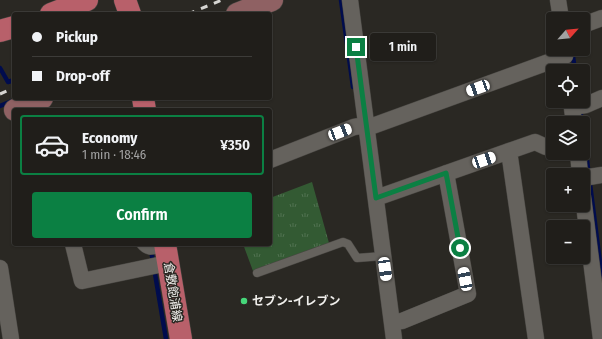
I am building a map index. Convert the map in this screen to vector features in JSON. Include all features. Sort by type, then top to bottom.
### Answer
[{"type":"main road","points":[[56,12],[87,0]]},
{"type":"main road","points":[[125,0],[129,12]]},
{"type":"main road","points":[[0,31],[12,28]]},
{"type":"main road","name":"倉敷飽浦線","points":[[160,254],[180,339]]},
{"type":"street","points":[[242,12],[272,0]]},
{"type":"street","points":[[350,0],[362,126],[376,198],[378,256],[392,322],[394,339]]},
{"type":"street","points":[[558,0],[559,12]]},
{"type":"street","points":[[590,22],[602,18]]},
{"type":"street","points":[[272,159],[362,126],[566,59]]},
{"type":"street","points":[[590,101],[602,98]]},
{"type":"street","points":[[19,108],[37,100]]},
{"type":"street","points":[[0,117],[12,111]]},
{"type":"street","points":[[376,198],[535,142],[546,147]]},
{"type":"street","points":[[509,151],[536,339]]},
{"type":"street","points":[[392,322],[402,321],[468,294],[446,173]]},
{"type":"street","points":[[585,212],[601,339]]},
{"type":"street","points":[[73,246],[82,281],[160,254]]},
{"type":"street","points":[[0,268],[11,339]]},
{"type":"lane","points":[[257,273],[343,242],[348,244],[357,258],[378,256]]},
{"type":"lane","points":[[142,246],[144,249],[160,254]]},
{"type":"green space","points":[[312,182],[329,243],[253,271],[244,246],[272,246],[272,197]]},
{"type":"waterway","points":[[341,0],[353,87]]},
{"type":"waterway","points":[[573,56],[574,64]]},
{"type":"waterway","points":[[0,68],[8,82],[12,81]]},
{"type":"waterway","points":[[0,106],[12,101]]},
{"type":"waterway","points":[[580,109],[581,116]]},
{"type":"waterway","points":[[587,160],[602,278]]},
{"type":"waterway","points":[[150,246],[166,339]]},
{"type":"railway","points":[[193,12],[222,0]]},
{"type":"railway","points":[[0,94],[12,89]]},
{"type":"place","name":"セブン-イレブン","points":[[244,301]]},
{"type":"route","points":[[356,47],[376,198],[446,173],[460,248]]}]
